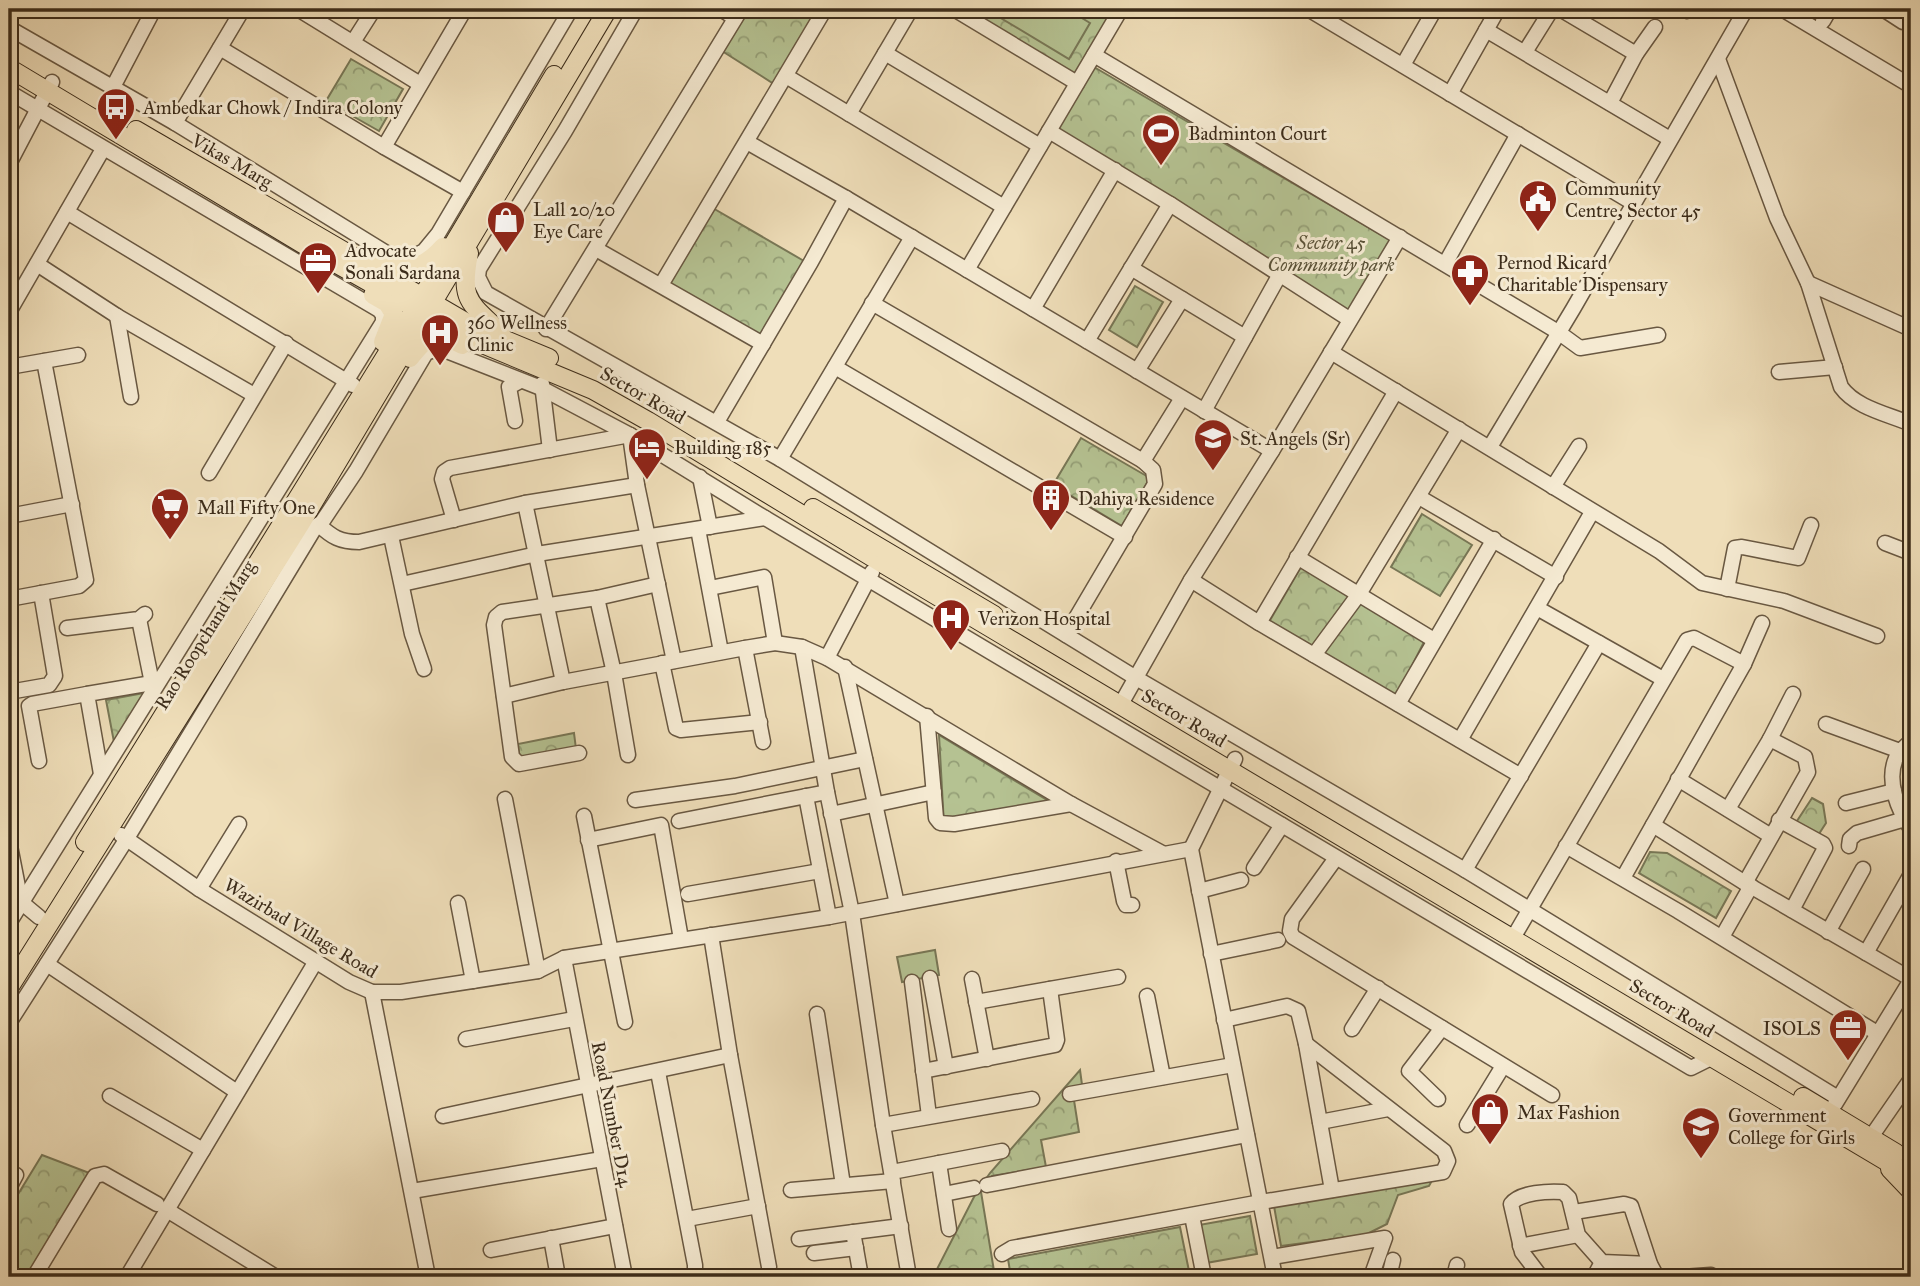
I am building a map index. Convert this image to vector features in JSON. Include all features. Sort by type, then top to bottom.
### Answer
[{"type":"main road","points":[[372,385],[407,361],[422,342],[435,335],[484,352],[504,347],[465,294],[468,232],[594,9]]},
{"type":"main road","points":[[372,385],[372,365],[394,314],[387,303],[335,272],[322,250],[347,242],[391,265],[404,268],[432,260],[468,232],[608,9]]},
{"type":"main road","name":"Vikas Marg","points":[[9,56],[50,86],[322,250],[424,306]]},
{"type":"main road","name":"Vikas Marg","points":[[9,68],[50,86]]},
{"type":"main road","name":"Rao Roopchand Marg","points":[[9,988],[110,826],[188,690],[372,385],[468,232]]},
{"type":"main road","name":"Sector Road","points":[[424,306],[474,327],[545,369],[593,390],[885,557],[1516,933],[1831,1112],[1878,1146],[1911,1176]]},
{"type":"main road","name":"Sector Road","points":[[504,347],[580,371],[613,388],[885,557]]},
{"type":"main road","name":"Rao Roopchand Marg","points":[[9,966],[188,690],[312,525],[372,385]]},
{"type":"main road","name":"Sector Road","points":[[1516,933],[1713,1057],[1831,1112],[1878,1146],[1911,1162]]},
{"type":"main road","points":[[1911,1150],[1891,1142],[1878,1146],[1890,1169],[1911,1191]]},
{"type":"street","points":[[113,87],[153,9]]},
{"type":"street","points":[[175,123],[243,9]]},
{"type":"street","points":[[298,9],[420,84]]},
{"type":"street","points":[[353,42],[374,9]]},
{"type":"street","points":[[384,147],[465,9]]},
{"type":"street","points":[[9,28],[175,123],[343,228],[396,256],[414,256],[427,248],[438,234],[571,9]]},
{"type":"street","points":[[636,9],[565,131],[479,269],[481,287],[486,293],[780,459],[1136,678],[1465,870],[1831,1112],[1911,980],[1748,885],[1653,825]]},
{"type":"street","points":[[546,329],[738,13],[720,9]]},
{"type":"street","points":[[661,285],[825,9]]},
{"type":"street","points":[[849,114],[911,9]]},
{"type":"street","points":[[954,9],[1077,83]]},
{"type":"street","points":[[967,270],[1121,9]]},
{"type":"street","points":[[1308,9],[1633,203]]},
{"type":"street","points":[[1403,65],[1435,9]]},
{"type":"street","points":[[1450,94],[1498,9]]},
{"type":"street","points":[[1525,52],[1550,12],[1558,9],[1636,54]]},
{"type":"street","points":[[1490,447],[1746,9]]},
{"type":"street","points":[[1782,9],[1911,86]]},
{"type":"street","points":[[1883,9],[1903,22],[1911,16]]},
{"type":"street","points":[[1611,103],[1636,54],[1655,27]]},
{"type":"street","points":[[1486,30],[1670,139]]},
{"type":"street","points":[[220,48],[463,192]]},
{"type":"street","points":[[885,53],[1040,146]]},
{"type":"street","points":[[1094,55],[1558,332],[1580,348],[1658,335]]},
{"type":"street","points":[[1718,59],[1777,218],[1808,283],[1841,387],[1848,397],[1911,424]]},
{"type":"street","points":[[786,76],[1004,207]]},
{"type":"street","points":[[9,164],[50,86]]},
{"type":"street","points":[[9,92],[379,310],[383,315],[383,322],[271,495],[9,923]]},
{"type":"street","points":[[1049,131],[1170,204],[1349,319]]},
{"type":"street","points":[[1445,264],[1518,134]]},
{"type":"street","points":[[747,142],[1272,451]]},
{"type":"street","points":[[9,312],[103,149]]},
{"type":"street","points":[[1033,309],[1115,170]]},
{"type":"street","points":[[717,422],[846,198]]},
{"type":"street","points":[[1087,341],[1170,204]]},
{"type":"street","points":[[67,212],[347,380],[372,385]]},
{"type":"street","points":[[780,459],[912,237]]},
{"type":"street","points":[[1124,699],[1191,580],[1400,237]]},
{"type":"street","points":[[596,249],[763,344]]},
{"type":"street","points":[[312,272],[322,250]]},
{"type":"street","points":[[37,264],[117,316],[254,395]]},
{"type":"street","points":[[1131,268],[1245,337]]},
{"type":"street","points":[[1204,411],[1280,274]]},
{"type":"street","points":[[1808,283],[1911,329]]},
{"type":"street","points":[[1137,371],[1182,299]]},
{"type":"street","points":[[872,303],[1143,461],[1153,470],[1155,484],[1066,635]]},
{"type":"street","points":[[117,316],[131,397]]},
{"type":"street","points":[[209,473],[286,343]]},
{"type":"street","points":[[9,1023],[126,840],[312,525],[356,471],[426,352],[439,348],[541,388],[630,435],[1690,1068],[1713,1057]]},
{"type":"street","points":[[1331,352],[1658,551],[1695,578],[1713,586],[1784,601],[1877,636]]},
{"type":"street","points":[[9,367],[78,355]]},
{"type":"street","points":[[9,599],[79,586],[86,580],[44,361]]},
{"type":"street","points":[[835,367],[1125,537]]},
{"type":"street","points":[[1779,372],[1835,368]]},
{"type":"street","points":[[545,369],[541,388],[550,450]]},
{"type":"street","points":[[515,421],[509,387],[520,381]]},
{"type":"street","points":[[1259,623],[1396,391]]},
{"type":"street","points":[[1143,461],[1182,398]]},
{"type":"street","points":[[1314,655],[1359,594],[1459,429]]},
{"type":"street","points":[[454,520],[442,478],[444,472],[450,468],[630,435]]},
{"type":"street","points":[[630,435],[658,584],[676,728],[681,730],[760,722]]},
{"type":"street","points":[[1553,487],[1579,446]]},
{"type":"street","points":[[700,477],[710,588],[721,652]]},
{"type":"street","points":[[312,525],[342,542],[359,542],[525,503],[638,485]]},
{"type":"street","points":[[1419,497],[1556,578]]},
{"type":"street","points":[[525,503],[563,682]]},
{"type":"street","points":[[9,516],[72,504]]},
{"type":"street","points":[[1460,740],[1592,512]]},
{"type":"street","points":[[402,584],[537,554],[765,518]]},
{"type":"street","points":[[1727,589],[1735,548],[1798,558],[1811,525]]},
{"type":"street","points":[[391,536],[412,634],[424,669]]},
{"type":"street","points":[[1398,704],[1494,540]]},
{"type":"street","points":[[1885,543],[1911,553]]},
{"type":"street","points":[[827,657],[868,578],[885,557]]},
{"type":"street","points":[[1297,557],[1434,640]]},
{"type":"street","points":[[710,588],[764,577],[775,643]]},
{"type":"street","points":[[1191,580],[1259,623],[1521,776]]},
{"type":"street","points":[[579,753],[519,764],[515,762],[512,757],[494,625],[496,617],[502,612],[597,598],[658,584]]},
{"type":"street","points":[[9,692],[49,685],[55,676],[41,593]]},
{"type":"street","points":[[597,598],[614,673],[628,755]]},
{"type":"street","points":[[1537,608],[1663,679]]},
{"type":"street","points":[[67,628],[142,616],[158,680]]},
{"type":"street","points":[[1623,878],[1744,664],[1762,624]]},
{"type":"street","points":[[1516,933],[1685,642],[1691,637],[1744,664]]},
{"type":"street","points":[[504,696],[563,682],[775,643],[802,647],[845,667],[1071,804],[1162,853]]},
{"type":"street","points":[[1465,870],[1599,643]]},
{"type":"street","points":[[802,647],[831,814],[852,913],[883,1125],[909,1277]]},
{"type":"street","points":[[745,648],[763,742]]},
{"type":"street","points":[[845,667],[897,904]]},
{"type":"street","points":[[39,761],[29,706],[32,704],[158,680],[188,690]]},
{"type":"street","points":[[87,694],[101,774]]},
{"type":"street","points":[[1728,809],[1770,739],[1793,694]]},
{"type":"street","points":[[927,716],[936,818],[940,823],[945,825],[1071,804]]},
{"type":"street","points":[[1826,724],[1906,746],[1895,758],[1894,791],[1908,824],[1857,833],[1850,839],[1849,846]]},
{"type":"street","points":[[1722,937],[1779,820],[1808,772],[1805,757],[1770,739]]},
{"type":"street","points":[[635,800],[735,786],[865,759]]},
{"type":"street","points":[[1232,764],[1191,849],[1275,1277]]},
{"type":"street","points":[[1678,779],[1771,836]]},
{"type":"street","points":[[1846,803],[1894,791]]},
{"type":"street","points":[[679,821],[827,792]]},
{"type":"street","points":[[831,814],[934,792]]},
{"type":"street","points":[[806,796],[829,917]]},
{"type":"street","points":[[505,799],[538,971]]},
{"type":"street","points":[[584,816],[625,1022]]},
{"type":"street","points":[[1779,820],[1823,844],[1825,848],[1792,911]]},
{"type":"street","points":[[199,889],[239,824]]},
{"type":"street","points":[[588,840],[661,825],[681,939]]},
{"type":"street","points":[[1254,868],[1282,825]]},
{"type":"street","name":"Wazirbad Village Road","points":[[110,826],[126,840],[199,889],[349,982],[372,992],[429,1277]]},
{"type":"street","points":[[9,841],[21,902],[39,917]]},
{"type":"street","points":[[1566,846],[1722,937],[1877,1033]]},
{"type":"street","points":[[372,992],[401,992],[538,971],[564,958],[829,917],[1191,849]]},
{"type":"street","points":[[1336,858],[1292,919],[1290,931],[1293,937],[1552,1095]]},
{"type":"street","points":[[1116,861],[1124,901],[1126,905],[1132,905]]},
{"type":"street","points":[[1828,932],[1863,869]]},
{"type":"street","points":[[688,894],[820,871]]},
{"type":"street","points":[[1866,953],[1910,876]]},
{"type":"street","points":[[1199,891],[1241,880]]},
{"type":"street","points":[[458,903],[473,981]]},
{"type":"street","points":[[711,934],[769,1267]]},
{"type":"street","points":[[1211,954],[1278,940]]},
{"type":"street","name":"Road Number D14","points":[[564,958],[625,1277]]},
{"type":"street","points":[[127,1277],[162,1207],[203,1150],[316,961]]},
{"type":"street","points":[[47,964],[237,1092]]},
{"type":"street","points":[[976,1002],[1118,977]]},
{"type":"street","points":[[930,978],[946,1067]]},
{"type":"street","points":[[972,979],[987,1059]]},
{"type":"street","points":[[912,982],[929,1116]]},
{"type":"street","points":[[1352,1029],[1378,988]]},
{"type":"street","points":[[923,1071],[1055,1045],[1057,1040],[1050,989]]},
{"type":"street","points":[[1147,996],[1163,1077]]},
{"type":"street","points":[[1224,1020],[1287,1006],[1294,1008],[1301,1017],[1332,1191]]},
{"type":"street","points":[[817,1014],[844,1185]]},
{"type":"street","points":[[466,1039],[574,1019]]},
{"type":"street","points":[[1438,1099],[1409,1072],[1442,1028]]},
{"type":"street","points":[[1002,1254],[1012,1248],[1443,1172],[1448,1161],[1444,1151],[1306,1044]]},
{"type":"street","points":[[443,1116],[730,1055]]},
{"type":"street","points":[[1070,1094],[1233,1065]]},
{"type":"street","points":[[1467,1125],[1503,1066]]},
{"type":"street","points":[[658,1072],[687,1219],[695,1277]]},
{"type":"street","points":[[1878,1146],[1911,1079]]},
{"type":"street","points":[[110,1096],[203,1150]]},
{"type":"street","points":[[883,1125],[1032,1099]]},
{"type":"street","points":[[1320,1122],[1388,1109]]},
{"type":"street","points":[[943,1194],[1247,1135]]},
{"type":"street","points":[[791,1190],[892,1177],[939,1163],[1002,1151]]},
{"type":"street","points":[[412,1191],[602,1159]]},
{"type":"street","points":[[939,1163],[948,1230]]},
{"type":"street","points":[[34,1277],[95,1176],[104,1174],[276,1277]]},
{"type":"street","points":[[1541,1277],[1522,1252],[1511,1204],[1514,1199],[1563,1192],[1569,1198],[1574,1212],[1578,1235],[1602,1262],[1654,1271],[1631,1206],[1624,1204],[1574,1212]]},
{"type":"street","points":[[687,1219],[758,1206]]},
{"type":"street","points":[[1192,1216],[1204,1277]]},
{"type":"street","points":[[491,1250],[615,1226]]},
{"type":"street","points":[[799,1239],[901,1226]]},
{"type":"street","points":[[853,1232],[861,1277]]},
{"type":"street","points":[[1520,1245],[1578,1235]]},
{"type":"street","points":[[551,1238],[558,1277]]},
{"type":"street","points":[[1272,1257],[1385,1238],[1371,1277]]},
{"type":"street","points":[[814,1253],[856,1248]]},
{"type":"street","points":[[1389,1277],[1393,1260]]},
{"type":"street","points":[[1594,1277],[1602,1262]]},
{"type":"street","points":[[1683,1277],[1715,1277]]},
{"type":"green space","points":[[746,9],[819,9],[774,84],[722,51]]},
{"type":"green space","points":[[964,9],[1115,9],[1078,81]]},
{"type":"green space","points":[[998,9],[1067,9],[1090,23],[1069,59],[994,14]]},
{"type":"green space","points":[[351,59],[403,89],[379,131],[326,101]]},
{"type":"green space","name":"Sector 45 Community park","points":[[1094,67],[1390,240],[1348,312],[1056,128]]},
{"type":"green space","points":[[711,207],[804,261],[761,337],[668,283]]},
{"type":"green space","points":[[1135,286],[1163,302],[1137,347],[1109,330]]},
{"type":"green space","points":[[1081,438],[1150,478],[1122,526],[1053,485]]},
{"type":"green space","points":[[1422,514],[1472,545],[1440,596],[1391,567]]},
{"type":"green space","points":[[1301,567],[1424,642],[1396,697],[1269,622]]},
{"type":"green space","points":[[144,693],[114,742],[106,700]]},
{"type":"green space","points":[[574,733],[576,749],[520,760],[518,744]]},
{"type":"green space","points":[[939,735],[1052,803],[944,825]]},
{"type":"green space","points":[[1812,798],[1823,804],[1826,823],[1815,840],[1795,824]]},
{"type":"green space","points":[[1650,852],[1667,853],[1731,891],[1716,918],[1639,873]]},
{"type":"green space","points":[[935,950],[939,975],[902,982],[897,957]]},
{"type":"green space","points":[[1080,1070],[1083,1092],[1073,1094],[1079,1132],[1041,1140],[1046,1167],[992,1176],[981,1192],[995,1277],[933,1277],[976,1193],[990,1173]]},
{"type":"green space","points":[[42,1155],[92,1174],[30,1277],[9,1277],[9,1209]]},
{"type":"green space","points":[[1435,1175],[1429,1186],[1398,1195],[1387,1224],[1365,1235],[1281,1246],[1274,1206]]},
{"type":"green space","points":[[1250,1216],[1257,1254],[1206,1263],[1199,1225]]},
{"type":"green space","points":[[1180,1227],[1189,1271],[1157,1277],[1011,1277],[1008,1259]]},
{"type":"place","name":"Ambedkar Chowk / Indira Colony","points":[[116,141]]},
{"type":"place","name":"Badminton Court","points":[[1161,167]]},
{"type":"place","name":"Community Centre, Sector 45","points":[[1538,233]]},
{"type":"place","name":"Lall 20/20 Eye Care","points":[[506,254]]},
{"type":"place","name":"Advocate Sonali Sardana","points":[[318,295]]},
{"type":"place","name":"Pernod Ricard Charitable Dispensary","points":[[1470,307]]},
{"type":"place","name":"360 Wellness Clinic","points":[[440,367]]},
{"type":"place","name":"St. Angels (Sr)","points":[[1213,472]]},
{"type":"place","name":"Building 185","points":[[647,481]]},
{"type":"place","name":"Dahiya Residence","points":[[1051,532]]},
{"type":"place","name":"Mall Fifty One","points":[[170,541]]},
{"type":"place","name":"Verizon Hospital","points":[[951,652]]},
{"type":"place","name":"ISOLS","points":[[1848,1062]]},
{"type":"place","name":"Max Fashion","points":[[1490,1146]]},
{"type":"place","name":"Government College for Girls","points":[[1701,1160]]}]
